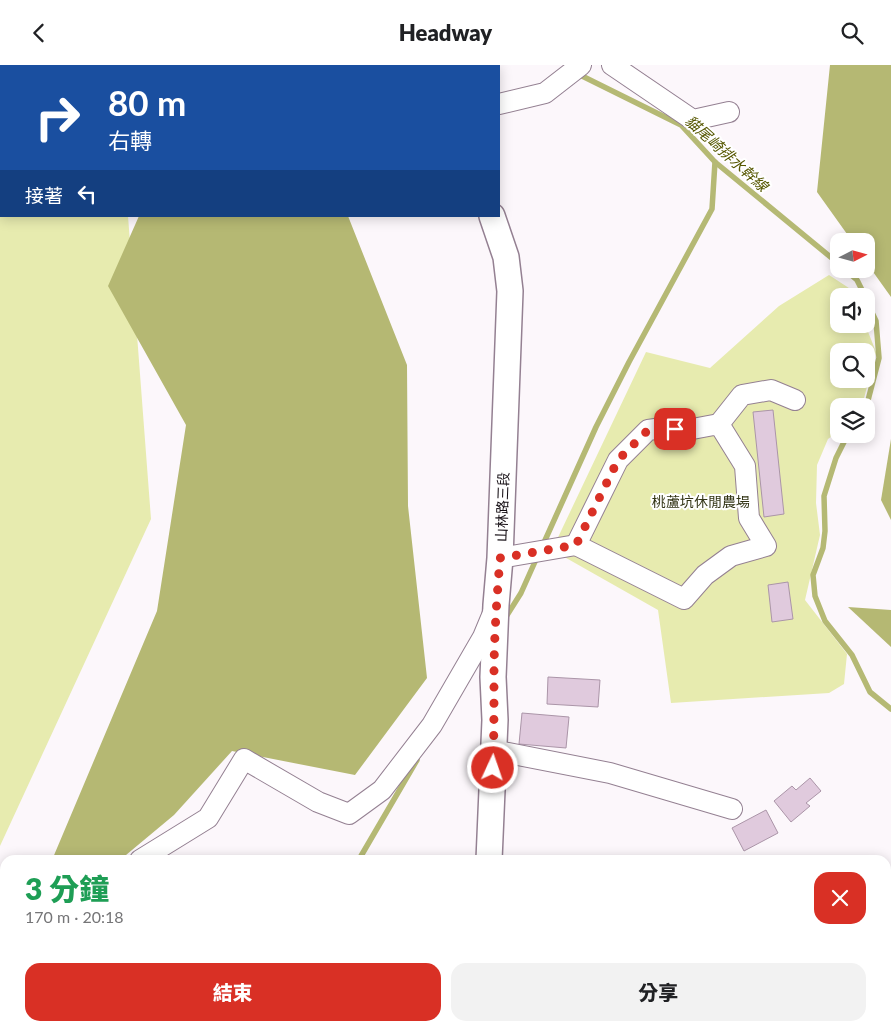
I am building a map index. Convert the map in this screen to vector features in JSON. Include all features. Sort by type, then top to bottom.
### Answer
[{"type":"main road","name":"山林路三段","points":[[489,855],[495,720],[496,605],[500,558],[510,291],[506,257],[492,217]]},
{"type":"lane","points":[[500,104],[545,93],[581,65]]},
{"type":"lane","points":[[612,65],[693,120],[729,112]]},
{"type":"lane","points":[[576,545],[618,460],[648,430],[663,428],[687,430],[719,424],[742,395],[771,390],[794,400]]},
{"type":"lane","points":[[500,558],[576,545],[684,599],[705,575],[731,556],[766,546],[749,518],[745,466],[719,424]]},
{"type":"lane","points":[[148,855],[208,818],[244,759],[318,802],[349,814],[382,790],[432,725],[482,637],[496,605]]},
{"type":"lane","points":[[494,750],[610,773],[732,809]]},
{"type":"green space","points":[[830,65],[891,65],[891,297],[875,275],[875,233],[846,233],[817,192]]},
{"type":"green space","points":[[0,217],[128,217],[151,519],[0,846]]},
{"type":"green space","points":[[139,217],[348,217],[407,365],[408,506],[427,678],[355,775],[232,751],[174,815],[126,855],[54,855],[157,611],[186,425],[108,286]]},
{"type":"green space","name":"桃蘆坑休閒農場","points":[[829,275],[830,278],[834,278],[849,288],[830,288],[830,333],[869,333],[872,343],[830,343],[830,388],[867,388],[864,398],[830,398],[830,438],[817,465],[816,503],[820,535],[805,600],[847,654],[844,684],[829,693],[671,703],[658,610],[552,550],[646,352],[710,368],[779,306]]},
{"type":"green space","points":[[891,439],[891,520],[881,500]]},
{"type":"green space","points":[[848,607],[891,610],[891,647]]},
{"type":"building","points":[[773,410],[784,514],[764,517],[753,412]]},
{"type":"building","points":[[788,582],[793,619],[772,622],[768,585]]},
{"type":"building","points":[[548,677],[600,680],[598,707],[547,704]]},
{"type":"building","points":[[522,713],[569,717],[566,748],[519,744]]},
{"type":"building","points":[[810,778],[821,791],[806,803],[810,806],[791,822],[774,801],[792,786],[796,790]]},
{"type":"building","points":[[766,810],[778,833],[744,851],[732,828]]},
{"type":"waterway","name":"貓尾崎排水幹線","points":[[576,73],[681,125],[715,162],[830,257]]},
{"type":"waterway","points":[[542,547],[596,427],[712,209],[715,162]]},
{"type":"waterway","name":"貓尾崎排水幹線","points":[[855,278],[861,288]]},
{"type":"waterway","name":"貓尾崎排水幹線","points":[[869,398],[879,358],[875,319]]},
{"type":"waterway","name":"貓尾崎排水幹線","points":[[844,443],[836,458],[824,496],[825,531],[823,548],[813,575],[815,596],[825,621],[852,655],[870,692],[891,709]]},
{"type":"waterway","points":[[504,620],[521,593],[538,555]]},
{"type":"waterway","points":[[362,855],[417,760]]},
{"type":"route","points":[[493,768],[496,605],[500,558],[576,545],[618,460],[648,430],[675,429]]}]
